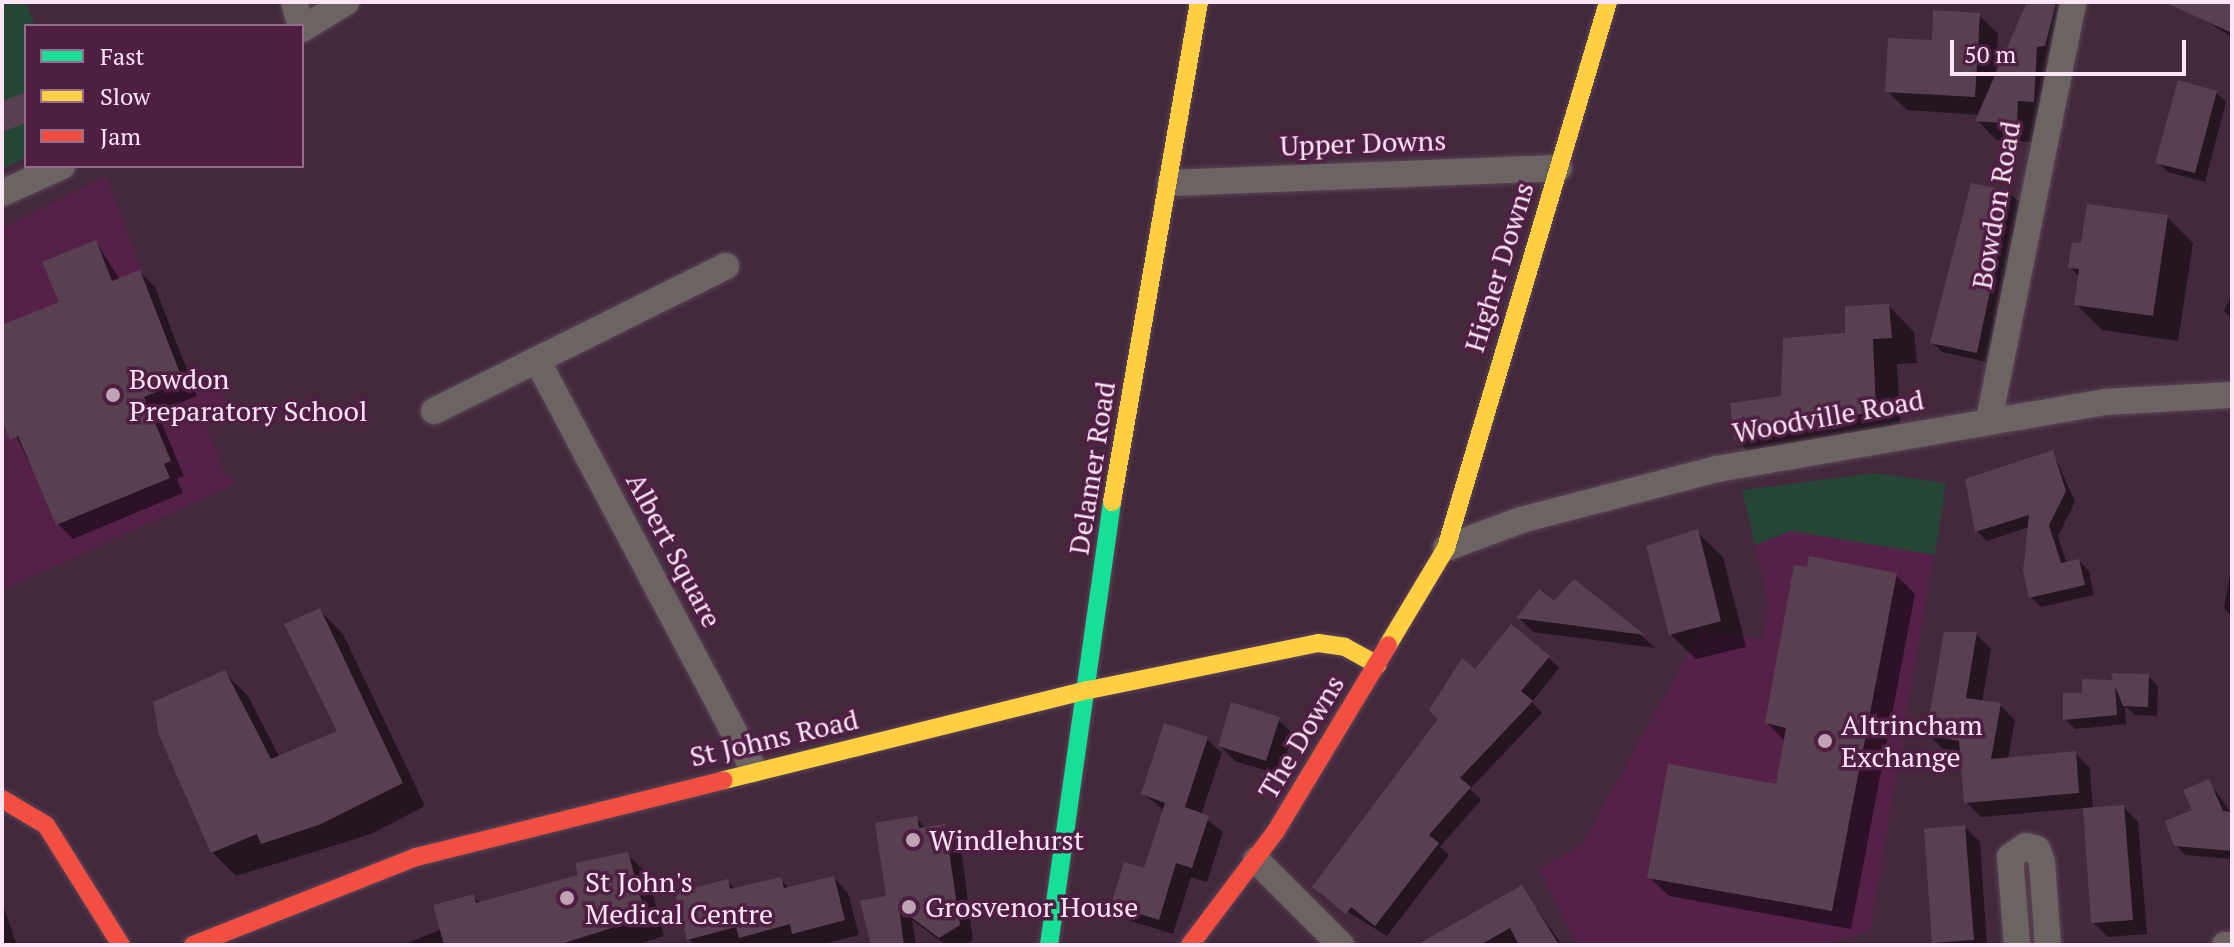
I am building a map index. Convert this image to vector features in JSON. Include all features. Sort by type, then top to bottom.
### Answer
[{"type":"street","points":[[294,2],[301,24]]},
{"type":"street","points":[[304,27],[346,2]]},
{"type":"street","name":"Delamer Road","points":[[1049,945],[1089,690],[1114,490],[1170,183],[1199,2]]},
{"type":"street","name":"Higher Downs","points":[[1446,548],[1608,2]]},
{"type":"street","name":"Bowdon Road","points":[[1989,420],[2073,2]]},
{"type":"street","points":[[2,193],[58,168]]},
{"type":"street","name":"Upper Downs","points":[[1170,183],[1559,168]]},
{"type":"street","points":[[434,411],[726,266]]},
{"type":"street","name":"Albert Square","points":[[537,360],[754,769]]},
{"type":"street","name":"Woodville Road","points":[[1446,548],[1521,520],[1717,469],[2105,402],[2232,395]]},
{"type":"street","name":"The Downs","points":[[1190,945],[1256,860],[1446,548]]},
{"type":"street","name":"St Johns Road","points":[[193,945],[416,857],[754,769],[1089,690],[1318,643],[1345,647],[1377,665]]},
{"type":"street","points":[[2,799],[46,825],[121,945]]},
{"type":"street","points":[[2017,945],[2010,857],[2026,846],[2037,849],[2042,862],[2048,945]]},
{"type":"street","points":[[1256,860],[1341,945]]},
{"type":"street","points":[[2225,945],[2232,945]]},
{"type":"shaded area","name":"Bowdon Preparatory School","points":[[106,176],[183,380],[210,368],[231,409],[205,422],[224,473],[237,483],[2,590],[2,229]]},
{"type":"shaded area","points":[[1875,473],[1946,483],[1870,930],[1827,945],[1577,945],[1539,869],[1581,846],[1701,631],[1762,639],[1769,605],[1742,490]]},
{"type":"green space","points":[[2,2],[26,2],[34,24],[24,24],[24,158],[2,170]]},
{"type":"green space","points":[[1875,473],[1946,483],[1935,555],[1791,531],[1755,545],[1742,490]]},
{"type":"building","points":[[2027,2],[2056,2],[2045,46],[2037,47],[2034,102],[2018,101],[2017,124],[1975,121]]},
{"type":"building","points":[[2164,2],[2232,2],[2232,33]]},
{"type":"building","points":[[1933,10],[1980,13],[1975,97],[1885,92],[1888,38],[1932,40]]},
{"type":"building","points":[[2178,80],[2217,91],[2195,173],[2155,163]]},
{"type":"building","points":[[24,93],[24,124],[2,132],[2,101]]},
{"type":"building","points":[[1971,183],[2011,191],[1977,353],[1930,343]]},
{"type":"building","points":[[2087,204],[2168,215],[2153,316],[2074,305],[2079,269],[2068,268],[2072,242],[2081,243]]},
{"type":"building","points":[[96,240],[112,281],[140,270],[183,381],[144,397],[171,461],[164,464],[170,478],[56,525],[18,436],[10,440],[2,421],[2,325],[59,302],[42,262]]},
{"type":"building","points":[[1889,304],[1892,338],[1873,339],[1876,411],[1734,440],[1730,403],[1781,396],[1783,338],[1845,333],[1845,306]]},
{"type":"building","points":[[2053,450],[2066,491],[2049,525],[2061,563],[2079,559],[2085,585],[2029,598],[2023,571],[2029,515],[1975,532],[1965,479]]},
{"type":"building","points":[[1698,529],[1721,621],[1669,635],[1646,546]]},
{"type":"building","name":"Altrincham Exchange","points":[[1809,556],[1897,573],[1832,911],[1647,878],[1668,764],[1776,784],[1786,728],[1765,723],[1794,565],[1807,567]]},
{"type":"building","points":[[1574,579],[1645,635],[1516,618],[1539,589],[1554,601]]},
{"type":"building","points":[[320,608],[403,783],[319,825],[261,844],[257,834],[211,853],[159,735],[153,702],[225,670],[271,759],[337,731],[284,624]]},
{"type":"building","points":[[1511,624],[1550,656],[1521,691],[1533,701],[1460,778],[1471,787],[1429,835],[1439,843],[1375,926],[1351,907],[1346,914],[1312,887],[1438,719],[1429,710],[1462,658],[1475,669]]},
{"type":"building","points":[[1944,632],[1977,632],[1966,698],[2001,703],[1991,759],[2076,751],[2079,793],[1964,803],[1959,741],[1926,735]]},
{"type":"building","points":[[2111,673],[2149,674],[2148,707],[2123,706],[2115,686],[2117,715],[2063,720],[2063,693],[2082,693],[2082,679],[2113,680]]},
{"type":"building","points":[[1231,702],[1280,717],[1266,761],[1218,746]]},
{"type":"building","points":[[1164,723],[1208,737],[1185,807],[1209,816],[1192,868],[1176,863],[1159,920],[1111,905],[1124,862],[1144,868],[1165,803],[1141,794]]},
{"type":"building","points":[[2209,779],[2223,811],[2232,812],[2232,851],[2174,846],[2165,821],[2192,810],[2183,790]]},
{"type":"building","points":[[2124,805],[2133,920],[2091,923],[2083,808]]},
{"type":"building","points":[[917,816],[919,828],[945,824],[960,925],[939,938],[899,908],[904,945],[871,945],[860,901],[886,896],[875,823]]},
{"type":"building","points":[[1965,825],[1974,940],[1932,943],[1924,829]]},
{"type":"building","name":"St John's Medical Centre","points":[[628,852],[646,917],[558,945],[444,945],[433,905],[474,894],[476,903],[578,875],[575,863]]},
{"type":"building","points":[[834,876],[845,920],[792,934],[790,924],[739,938],[736,927],[687,940],[675,893],[728,879],[730,889],[781,877],[784,888]]},
{"type":"building","points":[[1522,885],[1559,945],[1519,945],[1510,928],[1480,945],[1416,945]]},
{"type":"traffic: fast","points":[[1049,945],[1112,502]]},
{"type":"traffic: slow","points":[[1112,502],[1199,2]]},
{"type":"traffic: slow","points":[[1388,645],[1446,548],[1608,2]]},
{"type":"traffic: slow","points":[[724,780],[1089,690],[1318,643],[1345,647],[1377,665]]},
{"type":"traffic: jam","points":[[1190,945],[1276,831],[1388,645]]},
{"type":"traffic: jam","points":[[193,945],[416,857],[724,780]]},
{"type":"traffic: jam","points":[[2,799],[46,825],[121,945]]},
{"type":"place","name":"Bowdon Preparatory School","points":[[113,395]]},
{"type":"place","name":"Altrincham Exchange","points":[[1825,741]]},
{"type":"place","name":"Windlehurst","points":[[913,840]]},
{"type":"place","name":"St John's Medical Centre","points":[[567,898]]},
{"type":"place","name":"Grosvenor House","points":[[909,907]]}]
